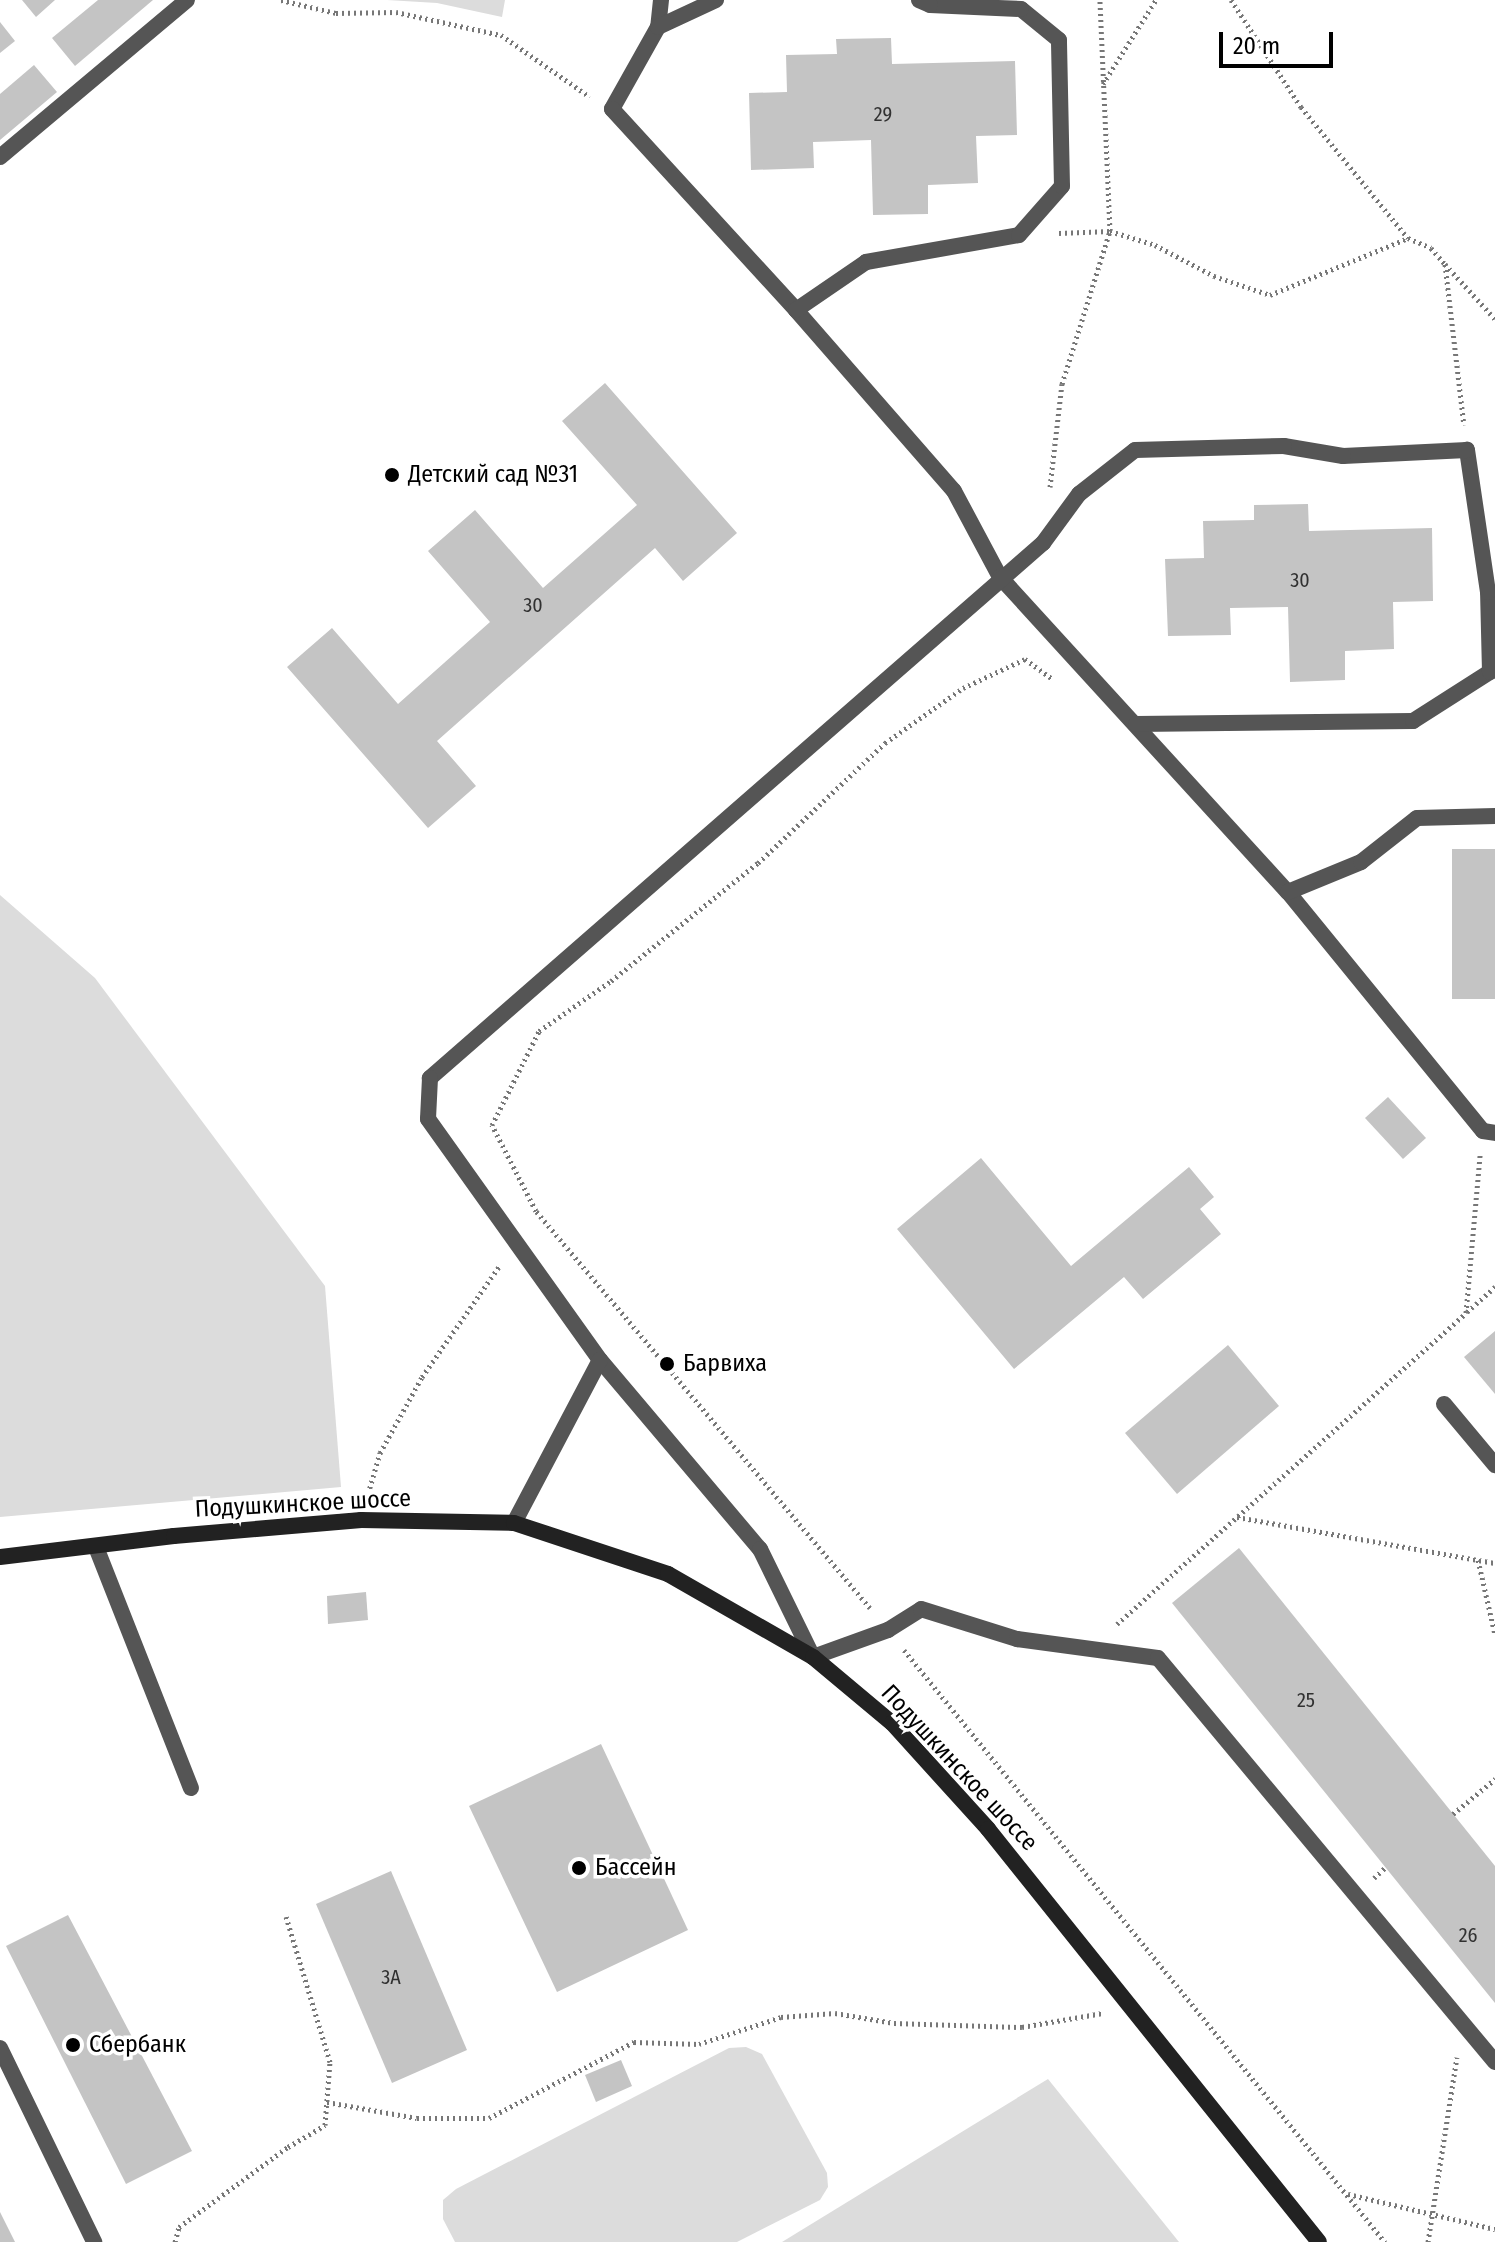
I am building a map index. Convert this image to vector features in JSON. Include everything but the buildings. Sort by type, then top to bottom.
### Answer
[{"type":"main road","name":"Подушкинское шоссе","points":[[0,1557],[174,1536],[361,1520],[514,1523],[668,1574],[813,1657],[892,1723],[988,1829],[1319,2242]]},
{"type":"street","points":[[0,157],[187,0]]},
{"type":"street","points":[[661,0],[658,27],[612,109],[796,310],[954,491],[1000,577],[1288,892],[1489,1132]]},
{"type":"street","points":[[658,27],[716,0]]},
{"type":"street","points":[[796,310],[866,262],[1019,235],[1062,186],[1059,40],[1021,9],[930,5],[919,0]]},
{"type":"street","points":[[1136,724],[1413,721],[1490,672],[1488,592],[1467,450],[1343,456],[1284,446],[1135,450],[1079,494],[1043,543],[1000,577],[430,1078],[428,1119],[600,1360],[760,1549],[813,1657],[888,1630],[921,1609],[1017,1639],[1093,1646],[1158,1658],[1495,2062]]},
{"type":"street","points":[[1288,892],[1361,862],[1417,818],[1495,816]]},
{"type":"street","points":[[514,1523],[600,1360]]},
{"type":"street","points":[[1444,1404],[1495,1465]]},
{"type":"street","points":[[96,1547],[191,1788]]},
{"type":"street","points":[[0,2048],[94,2242]]},
{"type":"path","points":[[281,0],[336,13],[396,12],[501,35],[612,109]]},
{"type":"path","points":[[1043,543],[1062,384],[1110,231],[1100,0]]},
{"type":"path","points":[[1103,84],[1156,0]]},
{"type":"path","points":[[1231,0],[1301,107],[1408,238],[1431,248],[1495,319]]},
{"type":"path","points":[[1019,235],[1110,231],[1155,245],[1214,276],[1270,295],[1408,238]]},
{"type":"path","points":[[1445,264],[1467,450]]},
{"type":"path","points":[[539,1031],[611,981],[758,863],[885,743],[963,688],[1025,659],[1063,686]]},
{"type":"path","points":[[1466,1313],[1489,1132]]},
{"type":"path","points":[[361,1520],[387,1440],[422,1377],[536,1211]]},
{"type":"path","points":[[1093,1646],[1495,1287]]},
{"type":"path","points":[[1237,1517],[1495,1563]]},
{"type":"path","points":[[1478,1560],[1495,1634]]},
{"type":"path","points":[[1453,1814],[1495,1779]]},
{"type":"path","points":[[175,2242],[179,2227],[288,2147],[325,2125],[330,2062],[286,1916]]},
{"type":"path","points":[[327,2102],[417,2118],[489,2118],[634,2042],[699,2044],[781,2017],[835,2013],[894,2023],[1022,2027],[1132,2009]]},
{"type":"path","points":[[1428,2242],[1462,2023]]},
{"type":"path","points":[[1346,2193],[1495,2229]]},
{"type":"shaded area","points":[[387,0],[505,0],[502,17],[437,3]]},
{"type":"shaded area","points":[[0,895],[95,978],[325,1286],[341,1487],[0,1517]]},
{"type":"shaded area","points":[[746,2047],[762,2054],[827,2173],[828,2187],[820,2200],[737,2242],[455,2242],[443,2219],[443,2200],[456,2189],[729,2048]]},
{"type":"shaded area","points":[[1048,2079],[1179,2242],[782,2242]]},
{"type":"place","name":"Детский сад №31","points":[[392,475]]},
{"type":"place","name":"Барвиха","points":[[667,1364]]},
{"type":"place","name":"Бассейн","points":[[579,1868]]},
{"type":"place","name":"Сбербанк","points":[[73,2045]]}]
